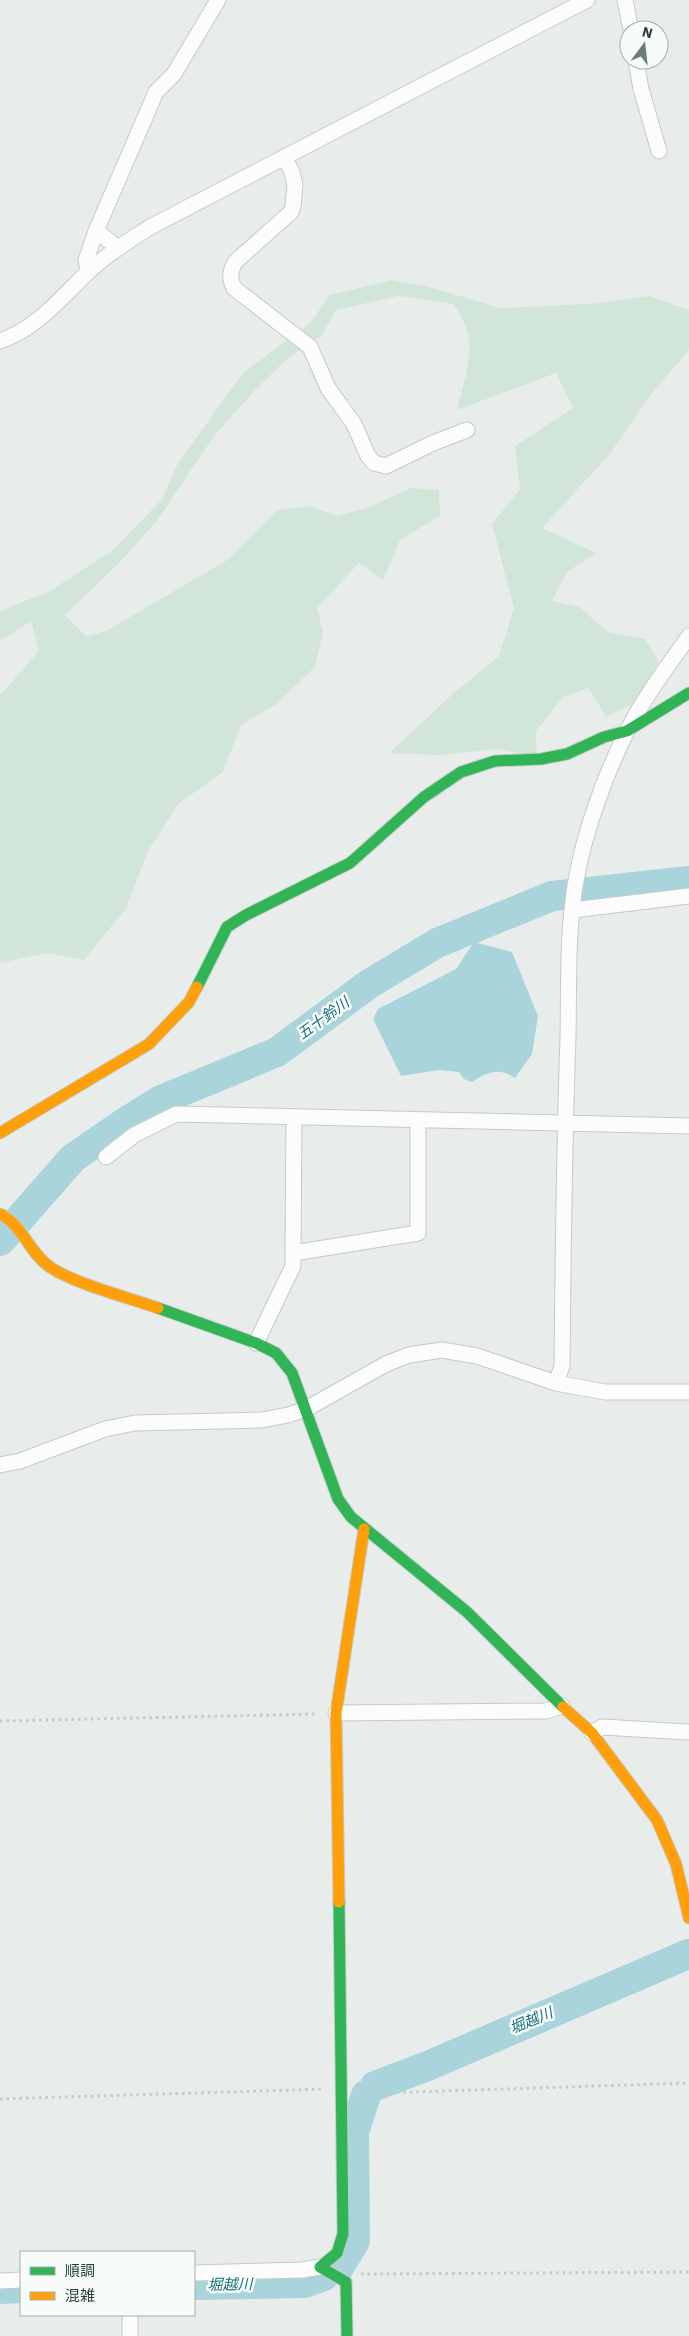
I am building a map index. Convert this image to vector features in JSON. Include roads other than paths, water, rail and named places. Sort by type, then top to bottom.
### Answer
[{"type":"street","points":[[88,272],[86,260],[96,231],[156,92],[174,74],[218,0]]},
{"type":"street","points":[[0,341],[42,318],[88,272],[117,247],[152,226],[586,0]]},
{"type":"street","points":[[625,0],[629,20]]},
{"type":"street","points":[[638,70],[641,89],[659,151]]},
{"type":"street","points":[[284,157],[292,172],[295,185],[294,206],[285,218],[235,262],[230,270],[230,280],[234,288],[278,323],[300,337],[310,347],[328,388],[354,424],[368,456],[374,462],[386,466],[433,443],[467,430]]},
{"type":"street","points":[[96,231],[117,247]]},
{"type":"street","points":[[556,1383],[562,1366],[565,1123],[575,885],[604,784],[627,731],[652,688],[689,636]]},
{"type":"street","points":[[0,1133],[149,1044],[189,1002],[227,927],[246,915],[350,863],[424,797],[461,772],[495,761],[541,760],[567,754],[604,737],[627,731],[689,693]]},
{"type":"street","points":[[573,905],[689,896]]},
{"type":"street","points":[[106,1157],[134,1136],[176,1114],[689,1126]]},
{"type":"street","points":[[256,1342],[293,1266],[294,1117]]},
{"type":"street","points":[[293,1253],[418,1233],[418,1120]]},
{"type":"street","points":[[4,1216],[34,1253],[50,1267],[73,1277],[256,1342],[276,1353],[292,1373],[338,1499],[351,1517],[467,1612],[592,1733],[657,1820],[676,1864],[689,1918]]},
{"type":"street","points":[[0,1465],[20,1461],[106,1429],[135,1423],[262,1420],[288,1415],[306,1408],[386,1364],[409,1355],[442,1350],[477,1356],[556,1383],[605,1392],[689,1392]]},
{"type":"street","points":[[195,2273],[302,2270],[320,2267],[336,2253],[343,2234],[336,1714],[364,1529]]},
{"type":"street","points":[[336,1714],[546,1711],[562,1706]]},
{"type":"street","points":[[592,1733],[602,1727],[689,1732]]},
{"type":"street","points":[[320,2267],[346,2282],[347,2336]]},
{"type":"street","points":[[0,2281],[20,2280]]},
{"type":"street","points":[[130,2316],[130,2336]]},
{"type":"water","points":[[474,942],[512,952],[538,1016],[532,1054],[515,1078],[503,1073],[493,1072],[472,1082],[464,1079],[459,1072],[439,1070],[401,1076],[373,1019],[378,1009],[456,969]]},
{"type":"waterway","name":"五十鈴川","points":[[0,1241],[73,1158],[124,1123],[161,1100],[277,1052],[369,984],[437,943],[552,896],[689,881]]},
{"type":"waterway","name":"堀越川","points":[[375,2086],[430,2065],[688,1954]]},
{"type":"waterway","name":"堀越川","points":[[338,2269],[355,2241],[354,2132],[366,2095]]},
{"type":"waterway","name":"堀越川","points":[[195,2285],[305,2283],[324,2276]]},
{"type":"waterway","name":"堀越川","points":[[0,2289],[20,2288]]}]
